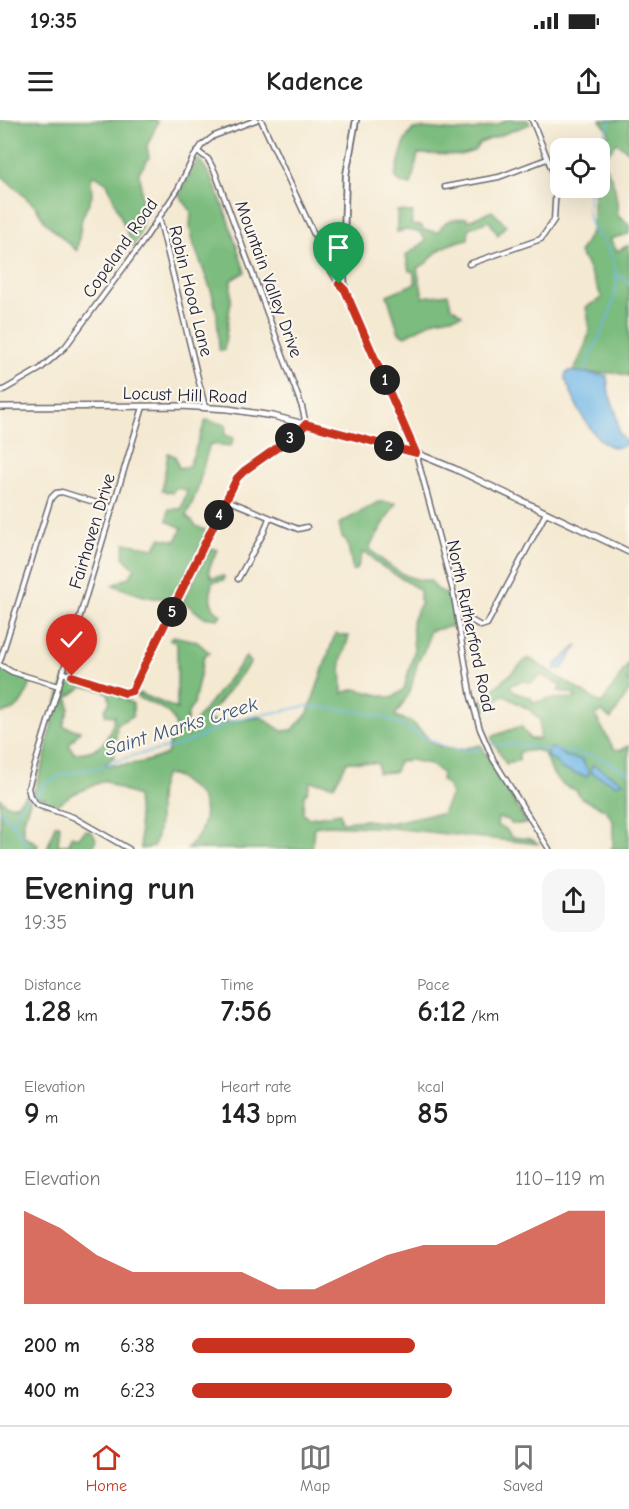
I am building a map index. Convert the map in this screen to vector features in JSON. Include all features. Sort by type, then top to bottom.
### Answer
[{"type":"main road","name":"Locust Hill Road","points":[[0,407],[205,407],[253,412],[306,424],[416,453],[455,469],[629,552]]},
{"type":"street","name":"Copeland Road","points":[[0,392],[40,369],[59,354],[132,259],[178,189],[203,143],[214,136],[256,120]]},
{"type":"street","points":[[261,120],[331,271],[345,290]]},
{"type":"street","name":"North Rutherford Road","points":[[356,120],[346,175],[343,268],[345,290],[416,453],[448,569],[471,697],[483,738],[493,759],[549,849]]},
{"type":"street","points":[[469,264],[541,239],[554,220],[556,184],[532,120]]},
{"type":"street","name":"Mountain Valley Drive","points":[[197,151],[208,159],[215,172],[302,407],[306,424]]},
{"type":"street","points":[[445,187],[499,177],[548,159]]},
{"type":"street","name":"Robin Hood Lane","points":[[159,216],[205,407]]},
{"type":"street","name":"Fairhaven Drive","points":[[129,849],[73,817],[38,806],[30,795],[28,786],[143,407]]},
{"type":"street","points":[[63,673],[125,693],[132,691],[240,474],[298,433],[306,424]]},
{"type":"street","points":[[0,661],[51,498],[56,493],[65,493],[113,508]]},
{"type":"street","points":[[227,500],[298,529],[307,527]]},
{"type":"street","points":[[457,612],[481,626],[487,624],[546,513]]},
{"type":"street","points":[[238,579],[264,532],[269,518]]},
{"type":"street","points":[[0,665],[12,672],[59,686]]},
{"type":"green space","points":[[0,120],[156,120],[158,122],[147,146],[149,158],[139,172],[142,220],[138,238],[133,247],[107,183],[95,175],[91,179],[92,196],[82,218],[77,251],[45,222],[36,207],[0,174]]},
{"type":"green space","points":[[508,120],[528,120],[530,124],[480,143],[474,151],[461,155],[418,154],[411,185],[400,183],[395,176],[405,140],[413,129],[470,130],[486,128]]},
{"type":"green space","points":[[600,120],[629,120],[629,152],[617,143],[610,151],[610,138],[606,138],[609,132]]},
{"type":"green space","points":[[198,159],[219,195],[245,272],[231,280],[231,300],[224,350],[219,350],[217,314],[212,293],[194,245],[190,228],[191,211],[179,195]]},
{"type":"green space","points":[[610,176],[617,201],[618,216],[629,224],[629,234],[610,239],[617,251],[629,245],[629,376],[617,373],[573,373],[588,334],[586,307],[602,298],[579,253],[592,230],[594,198],[610,198]]},
{"type":"green space","points":[[397,211],[413,212],[411,225],[422,226],[423,230],[438,232],[450,221],[467,218],[468,221],[492,211],[506,225],[498,235],[489,221],[469,228],[468,239],[443,248],[417,268],[423,297],[448,294],[451,306],[462,315],[435,320],[405,336],[399,333],[387,295],[416,283],[413,271],[409,271],[406,255],[426,241],[420,232],[406,230],[397,232]]},
{"type":"green space","points":[[206,420],[226,425],[225,435],[234,438],[231,446],[210,444],[197,489],[186,515],[196,526],[207,531],[182,580],[170,595],[164,598],[145,596],[113,585],[129,577],[135,569],[123,557],[125,543],[154,548],[161,538],[176,541],[182,528],[167,521],[169,509],[181,509],[187,490],[175,488],[172,493],[162,491],[168,453],[175,456],[179,468],[189,466]]},
{"type":"green space","points":[[378,502],[396,503],[369,548],[396,570],[413,578],[430,580],[437,589],[449,595],[454,626],[429,631],[427,644],[417,664],[410,692],[395,716],[412,722],[435,745],[456,750],[481,745],[527,824],[511,824],[509,820],[498,818],[497,826],[506,829],[511,837],[531,839],[538,844],[392,828],[328,825],[314,827],[312,849],[187,849],[203,825],[202,800],[178,778],[165,775],[160,791],[156,838],[153,847],[141,849],[137,796],[106,780],[71,795],[56,806],[44,804],[45,798],[35,798],[32,792],[35,790],[45,758],[56,706],[66,676],[112,691],[133,704],[133,716],[117,724],[114,757],[104,765],[137,763],[167,754],[171,739],[177,736],[170,714],[137,697],[139,693],[177,709],[177,643],[170,640],[173,636],[196,641],[210,653],[204,656],[194,703],[188,713],[185,735],[188,736],[197,719],[246,657],[251,662],[205,720],[221,722],[261,717],[282,731],[292,730],[308,713],[335,634],[349,636],[341,661],[342,693],[355,689],[392,698],[404,689],[414,652],[412,621],[420,605],[420,590],[363,552],[357,569],[353,571],[347,541],[342,537],[339,524]],"holes":[[[83,687],[108,693],[110,702],[105,709],[105,715],[115,716],[110,732],[102,744],[91,751],[74,753],[69,745],[80,731],[63,726],[69,709],[68,697]],[[410,760],[430,764],[442,773],[441,780],[447,785],[451,794],[442,814],[390,823],[365,820],[342,822],[340,813],[309,818],[303,813],[304,795],[308,791],[310,782],[334,786],[347,762],[378,763],[378,773],[395,772],[398,762]]]},
{"type":"green space","points":[[211,548],[217,550],[209,569],[211,577],[224,576],[224,580],[212,582],[211,587],[212,604],[221,615],[218,619],[203,617],[183,601]]},
{"type":"green space","points":[[528,658],[602,704],[629,662],[629,676],[626,681],[629,680],[629,691],[611,719],[602,712],[595,715],[614,749],[621,750],[629,745],[629,849],[610,849],[613,847],[613,821],[606,810],[581,798],[576,790],[563,785],[551,771],[544,753],[536,750],[519,752],[519,760],[506,764],[491,737],[521,726],[530,739],[540,739],[540,720],[530,710],[503,695],[481,714],[478,703]],"holes":[[[541,675],[561,685],[558,691],[575,694],[575,698],[548,699],[533,703],[531,697],[521,695],[510,685],[523,681],[531,683]]]},
{"type":"green space","points":[[0,669],[32,682],[24,699],[17,707],[0,713]]},
{"type":"green space","points":[[26,795],[30,801],[23,823],[23,835],[38,844],[37,849],[0,849],[0,798],[7,805],[16,805]]},
{"type":"green space","points":[[55,825],[60,825],[58,845],[69,845],[71,836],[78,838],[86,830],[92,832],[96,839],[92,849],[47,849]]},
{"type":"water","points":[[570,371],[607,376],[609,394],[616,412],[619,432],[627,444],[616,447],[606,444],[596,436],[580,412],[568,386],[565,377]]},
{"type":"water","points":[[578,645],[562,669],[555,669],[555,665]]},
{"type":"water","points":[[551,748],[565,756],[582,760],[589,773],[587,777],[562,769],[546,756]]},
{"type":"water","points":[[594,765],[623,782],[617,785],[591,773],[591,767]]},
{"type":"waterway","points":[[603,138],[611,120]]},
{"type":"waterway","points":[[584,372],[608,317],[616,288],[613,259],[589,219],[589,198]]},
{"type":"waterway","points":[[617,275],[629,282]]},
{"type":"waterway","name":"Saint Marks Creek","points":[[35,798],[43,785],[64,774],[100,767],[131,756],[177,746],[231,721],[307,706],[383,717],[443,746],[460,751],[481,749]]},
{"type":"waterway","name":"Saint Marks Creek","points":[[490,745],[516,744],[548,750]]},
{"type":"waterway","name":"Saint Marks Creek","points":[[556,750],[598,757],[629,773]]},
{"type":"waterway","name":"Saint Marks Creek","points":[[13,823],[16,814],[27,799]]},
{"type":"waterway","points":[[0,809],[20,833],[29,849]]},
{"type":"route","points":[[72,676],[125,693],[132,691],[237,478],[298,433],[306,424],[416,453],[345,290],[339,284]]}]
